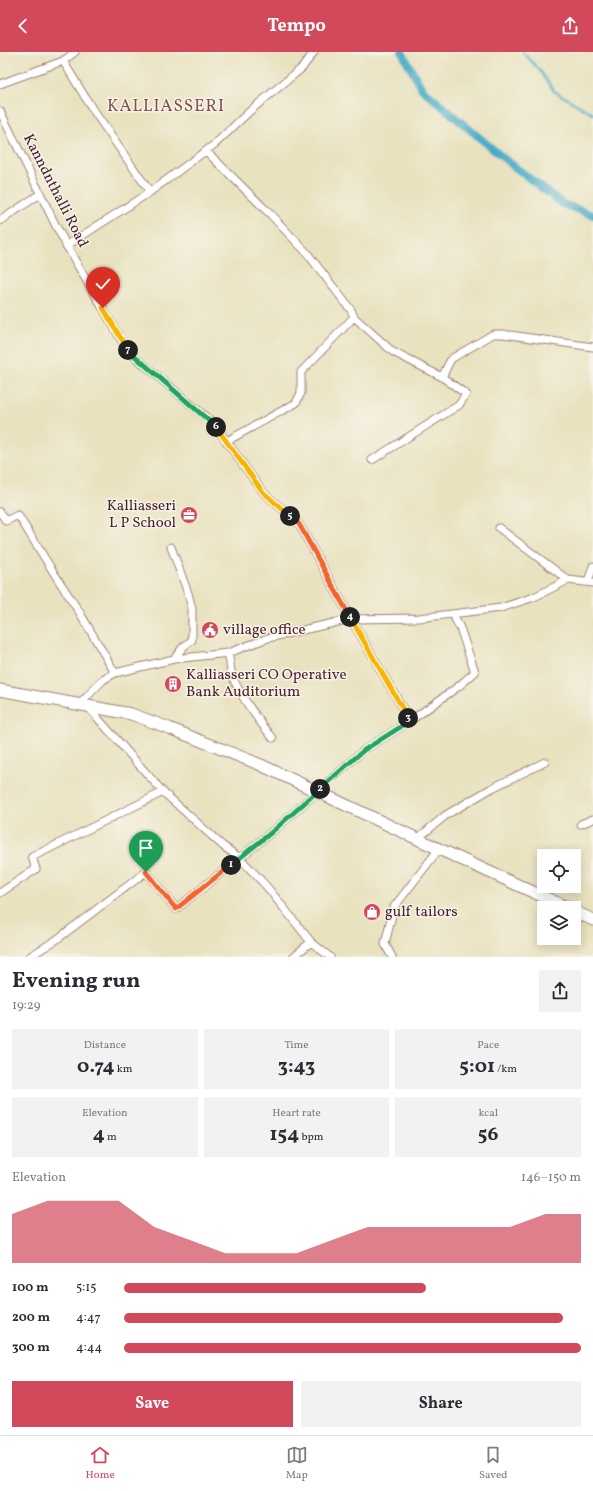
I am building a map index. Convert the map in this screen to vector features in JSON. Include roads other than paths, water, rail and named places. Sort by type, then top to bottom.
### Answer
[{"type":"highway","points":[[0,690],[131,714],[163,726],[261,765],[316,792],[371,816],[417,839],[553,901]]},
{"type":"highway","points":[[581,914],[593,920]]},
{"type":"street","points":[[0,84],[64,61],[75,52]]},
{"type":"street","points":[[66,246],[150,192],[215,144],[251,110],[302,68],[314,52]]},
{"type":"street","points":[[64,61],[93,110],[150,192]]},
{"type":"street","name":"Kanndnthalli Road","points":[[0,110],[66,246],[128,351],[214,424],[263,492],[299,524],[351,619],[410,721]]},
{"type":"street","points":[[206,151],[307,252],[351,310],[354,317],[393,352],[442,377],[466,394],[459,405],[372,460]]},
{"type":"street","points":[[0,221],[40,194]]},
{"type":"street","points":[[227,441],[296,403],[301,393],[301,372],[354,317]]},
{"type":"street","points":[[442,377],[452,359],[492,334],[503,334],[593,347]]},
{"type":"street","points":[[0,512],[6,521],[18,515],[56,578],[80,613],[115,673]]},
{"type":"street","points":[[499,528],[568,580]]},
{"type":"street","points":[[171,547],[188,593],[192,609],[192,640],[183,647],[174,659]]},
{"type":"street","points":[[330,957],[311,942],[267,887],[240,858],[223,846],[164,792],[83,705],[103,680],[115,673],[174,659],[228,653],[268,638],[351,619],[419,618],[501,608],[534,597],[568,580],[590,582],[593,566]]},
{"type":"street","points":[[29,957],[56,940],[146,872],[176,909],[240,858],[364,750],[410,721],[459,686],[474,672],[460,628],[453,614]]},
{"type":"street","points":[[228,653],[232,675],[246,702],[257,719],[273,738]]},
{"type":"street","points":[[417,839],[446,815],[492,788],[545,762]]},
{"type":"street","points":[[0,893],[36,869],[32,857],[164,792]]},
{"type":"street","points":[[581,824],[593,819]]},
{"type":"street","points":[[392,957],[385,944],[394,907],[439,849]]},
{"type":"street","points":[[293,957],[311,942]]},
{"type":"waterway","points":[[402,52],[422,89],[507,161],[563,204],[593,215]]},
{"type":"waterway","points":[[523,52],[541,72],[554,91],[593,114]]},
{"type":"place","name":"Kalliasseri L P School","points":[[189,515]]},
{"type":"place","name":"village office","points":[[210,630]]},
{"type":"place","name":"Kalliasseri CO Operative Bank Auditorium","points":[[173,684]]},
{"type":"place","name":"gulf tailors","points":[[372,912]]},
{"type":"district","name":"KALLIASSERI","points":[[166,106]]}]
